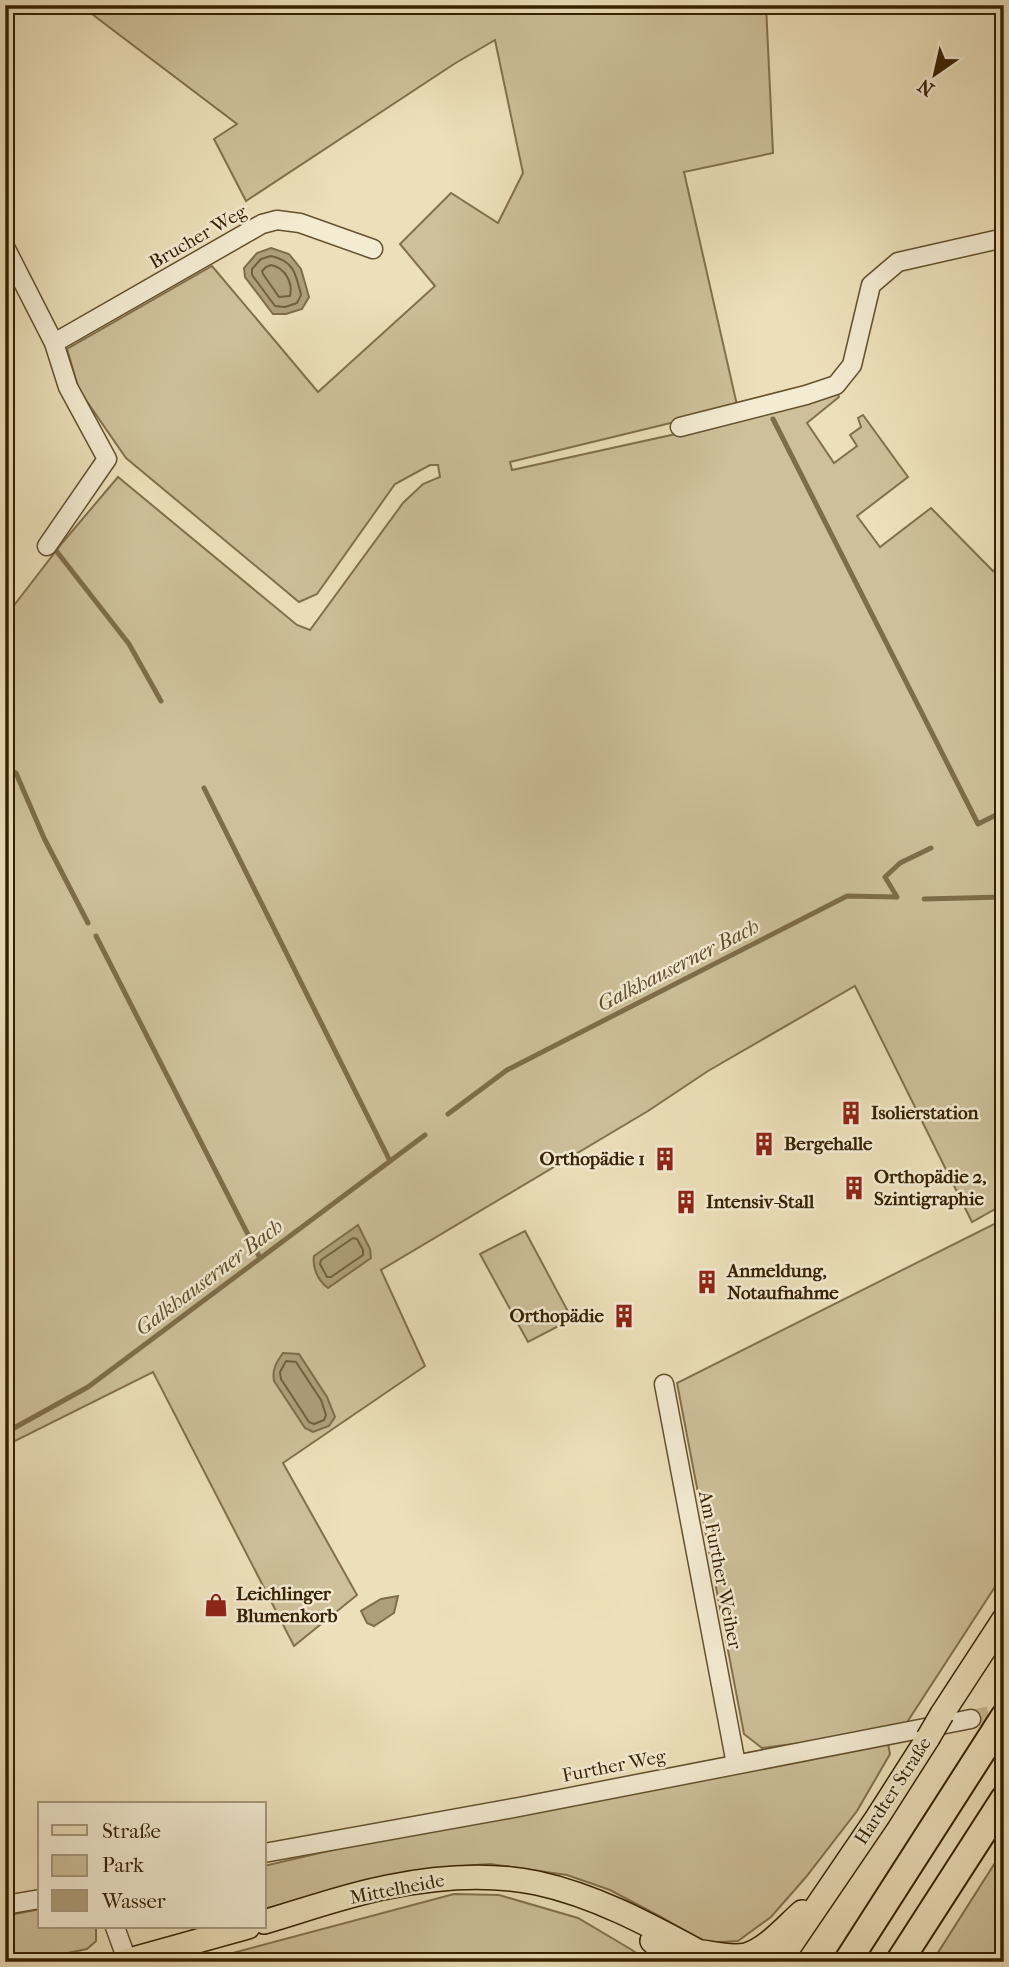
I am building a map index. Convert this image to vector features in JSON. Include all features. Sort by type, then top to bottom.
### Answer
[{"type":"highway","points":[[847,1962],[1004,1717]]},
{"type":"highway","points":[[899,1962],[1004,1799]]},
{"type":"main road","name":"Hardter Straße","points":[[779,1962],[877,1818],[1004,1619]]},
{"type":"main road","name":"Mittelheide","points":[[266,1921],[386,1887],[455,1878],[498,1878],[537,1883],[611,1907],[701,1958]]},
{"type":"main road","points":[[701,1958],[746,1955],[759,1949],[834,1880]]},
{"type":"main road","name":"Mittelheide","points":[[573,1894],[652,1941],[701,1958]]},
{"type":"main road","points":[[124,1961],[244,1928]]},
{"type":"main road","points":[[652,1941],[675,1962]]},
{"type":"street","name":"Brucher Weg","points":[[54,343],[262,224],[277,220],[300,223],[373,249]]},
{"type":"street","points":[[680,427],[836,385],[852,365],[871,285],[898,262],[1004,238]]},
{"type":"street","points":[[5,247],[54,343],[68,387],[107,459],[47,546]]},
{"type":"street","name":"Am Further Weiher","points":[[664,1384],[736,1764]]},
{"type":"street","name":"Further Weg","points":[[266,1853],[519,1807],[971,1719]]},
{"type":"street","points":[[5,1905],[38,1899]]},
{"type":"street","points":[[115,1928],[124,1961]]},
{"type":"green space","points":[[80,5],[766,5],[773,153],[684,172],[737,405],[510,462],[512,470],[776,412],[795,403],[837,392],[839,397],[807,423],[834,463],[857,446],[850,435],[861,427],[858,418],[863,415],[908,477],[857,516],[880,547],[931,508],[993,571],[1004,561],[1004,1204],[972,1222],[855,986],[708,1071],[648,1111],[381,1270],[425,1366],[283,1463],[357,1595],[294,1646],[153,1372],[5,1446],[5,617],[118,477],[297,625],[310,630],[403,503],[423,484],[440,477],[438,465],[430,465],[395,484],[317,594],[299,602],[126,458],[79,390],[67,349],[212,266],[318,392],[435,286],[400,244],[451,193],[498,223],[523,173],[495,40],[454,64],[246,201],[214,139],[237,124]]},
{"type":"green space","points":[[1004,1219],[1004,1573],[902,1730],[762,1748],[744,1734],[677,1383]]},
{"type":"green space","points":[[525,1231],[572,1319],[528,1342],[480,1254]]},
{"type":"green space","points":[[888,1744],[890,1754],[857,1811],[806,1877],[771,1917],[738,1941],[706,1943],[610,1890],[567,1875],[490,1864],[405,1872],[266,1908],[266,1866],[341,1848]]},
{"type":"green space","points":[[1000,1855],[1004,1858],[1004,1962],[932,1962]]},
{"type":"green space","points":[[454,1894],[499,1895],[578,1918],[649,1962],[199,1962]]},
{"type":"green space","points":[[38,1909],[38,1928],[96,1928],[96,1941],[87,1949],[24,1962],[5,1962],[5,1916]]},
{"type":"water","points":[[271,248],[289,254],[301,269],[309,297],[302,309],[286,314],[273,314],[245,277],[244,268],[257,253]]},
{"type":"water","points":[[358,1225],[370,1249],[371,1258],[328,1288],[316,1274],[314,1256]]},
{"type":"water","points":[[283,1353],[299,1354],[327,1397],[335,1417],[329,1426],[313,1432],[305,1428],[274,1381],[275,1366]]},
{"type":"water","points":[[398,1596],[394,1613],[374,1626],[367,1623],[361,1611],[381,1599]]},
{"type":"waterway","points":[[773,419],[978,824],[1004,811]]},
{"type":"waterway","points":[[54,548],[129,644],[161,701]]},
{"type":"waterway","points":[[5,768],[16,773],[44,838],[88,923]]},
{"type":"waterway","points":[[204,788],[390,1161]]},
{"type":"waterway","points":[[897,897],[885,877],[900,863],[931,848]]},
{"type":"waterway","name":"Galkhauserner Bach","points":[[448,1114],[507,1070],[847,896],[897,897]]},
{"type":"waterway","name":"Galkhauserner Bach","points":[[924,899],[1004,897]]},
{"type":"waterway","points":[[96,936],[260,1258]]},
{"type":"waterway","name":"Galkhauserner Bach","points":[[5,1433],[88,1387],[425,1135]]},
{"type":"tunnel","points":[[971,1719],[1004,1712]]},
{"type":"place","name":"Isolierstation","points":[[851,1113]]},
{"type":"place","name":"Bergehalle","points":[[764,1144]]},
{"type":"place","name":"Orthopädie 1","points":[[665,1159]]},
{"type":"place","name":"Orthopädie 2, Szintigraphie","points":[[854,1188]]},
{"type":"place","name":"Intensiv-Stall","points":[[686,1202]]},
{"type":"place","name":"Anmeldung, Notaufnahme","points":[[707,1282]]},
{"type":"place","name":"Orthopädie","points":[[624,1316]]},
{"type":"place","name":"Leichlinger Blumenkorb","points":[[216,1605]]}]
